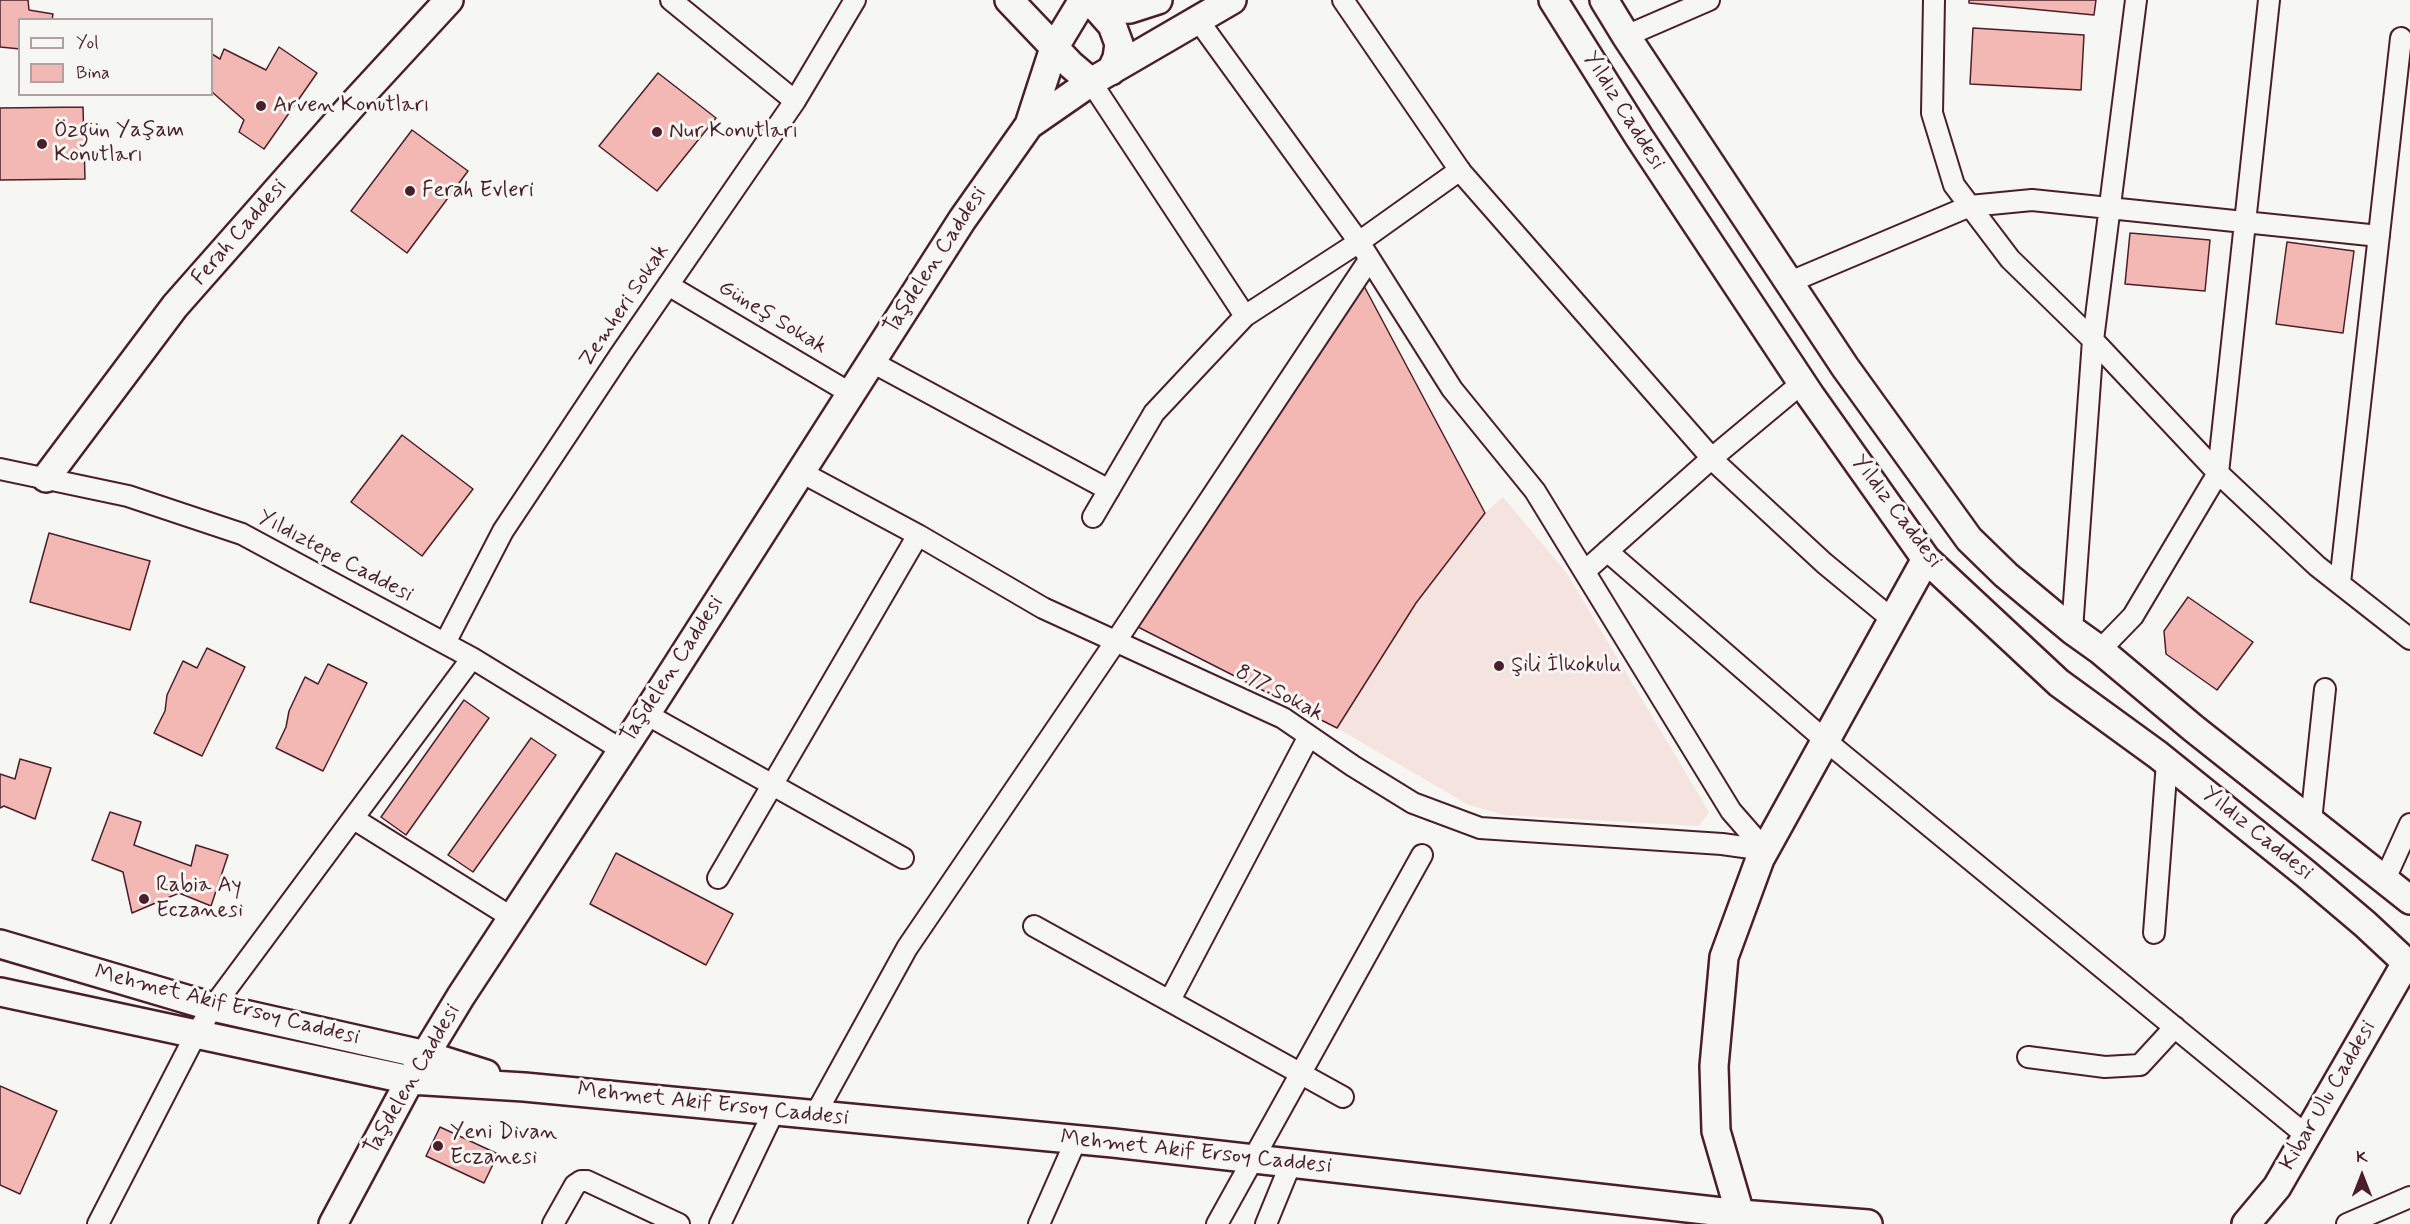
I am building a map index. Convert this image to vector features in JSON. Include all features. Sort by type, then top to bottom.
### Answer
[{"type":"main road","name":"Ferah Caddesi","points":[[46,478],[175,306],[355,102],[449,0]]},
{"type":"main road","points":[[1009,0],[1054,48],[1101,76]]},
{"type":"main road","points":[[1086,2],[1130,9],[1158,0]]},
{"type":"main road","points":[[1029,125],[1101,76],[1232,0]]},
{"type":"main road","name":"Yıldız Caddesi","points":[[1553,0],[1639,137],[1803,383],[1926,559],[2059,683],[2167,762],[2306,873],[2408,965]]},
{"type":"main road","name":"Yıldız Caddesi","points":[[1604,0],[1845,367],[1969,539],[2006,575],[2072,630],[2100,650],[2410,900]]},
{"type":"main road","points":[[1029,125],[1054,48],[1086,2]]},
{"type":"main road","points":[[1086,2],[1112,25],[1119,44],[1117,58],[1101,76]]},
{"type":"main road","name":"Taşdelen Caddesi","points":[[333,1224],[410,1080],[511,917],[622,750],[962,220],[1029,125]]},
{"type":"main road","points":[[1741,1219],[1716,1131],[1714,1066],[1724,957],[1765,850],[1926,559]]},
{"type":"main road","name":"Mehmet Akif Ersoy Caddesi","points":[[0,944],[213,1007],[426,1055],[524,1087]]},
{"type":"main road","name":"Kibar Ulu Caddesi","points":[[2246,1224],[2277,1187],[2408,965]]},
{"type":"main road","name":"Mehmet Akif Ersoy Caddesi","points":[[0,992],[410,1080],[524,1087],[1252,1158],[1741,1219],[1869,1224]]},
{"type":"street","points":[[671,0],[795,101]]},
{"type":"street","name":"Zemheri Sokak","points":[[445,644],[503,531],[795,101],[855,0]]},
{"type":"street","points":[[1343,0],[1460,170],[1712,458],[1824,563],[1893,620]]},
{"type":"street","points":[[1626,36],[1709,0]]},
{"type":"street","points":[[1934,0],[1932,113],[1954,185],[2010,259],[2093,340],[2218,473],[2317,566],[2410,639]]},
{"type":"street","points":[[2072,630],[2093,340],[2136,0]]},
{"type":"street","points":[[2100,650],[2133,616],[2218,473],[2269,0]]},
{"type":"street","points":[[1198,20],[1359,242],[1452,389],[1535,491],[1731,811],[1765,850]]},
{"type":"street","points":[[2340,583],[2400,38]]},
{"type":"street","points":[[1101,76],[1245,316]]},
{"type":"street","points":[[1094,517],[1154,413],[1245,316],[1359,242],[1460,170]]},
{"type":"street","points":[[1790,282],[1970,206],[2032,200],[2379,236]]},
{"type":"street","points":[[814,1115],[907,948],[1116,641],[1370,260]]},
{"type":"street","name":"Güneş Sokak","points":[[668,285],[850,393]]},
{"type":"street","points":[[870,361],[1109,490]]},
{"type":"street","points":[[1584,571],[1712,458],[1803,383]]},
{"type":"street","name":"Yıldıztepe Caddesi","points":[[0,469],[128,496],[242,534],[472,658],[622,750]]},
{"type":"street","name":"877.Sokak","points":[[799,471],[918,534],[1043,608],[1284,718],[1353,766],[1413,803],[1480,828],[1722,844],[1765,850]]},
{"type":"street","points":[[718,878],[918,534]]},
{"type":"street","points":[[1607,551],[1826,741],[2307,1136]]},
{"type":"street","points":[[98,1224],[196,1034],[213,1007],[472,658]]},
{"type":"street","points":[[2311,821],[2325,689]]},
{"type":"street","points":[[645,714],[903,858]]},
{"type":"street","points":[[1170,1000],[1309,736]]},
{"type":"street","points":[[2154,933],[2167,762]]},
{"type":"street","points":[[354,819],[511,917]]},
{"type":"street","points":[[2385,879],[2410,824]]},
{"type":"street","points":[[1217,1224],[1422,855]]},
{"type":"street","points":[[1034,926],[1343,1097]]},
{"type":"street","points":[[2028,1057],[2105,1067],[2140,1065],[2175,1027]]},
{"type":"street","points":[[720,1224],[774,1111]]},
{"type":"street","points":[[1038,1224],[1076,1140]]},
{"type":"street","points":[[1266,1224],[1291,1163]]},
{"type":"street","points":[[553,1224],[575,1185],[580,1181],[587,1181],[679,1224]]},
{"type":"street","points":[[2347,1224],[2410,1197]]},
{"type":"shaded area","name":"Şili İlkokulu","points":[[1503,497],[1566,572],[1709,812],[1699,826],[1503,815],[1467,804],[1337,728],[1416,603],[1485,513]]},
{"type":"building","points":[[0,0],[28,0],[29,10],[53,14],[52,18],[18,18],[18,49],[0,47]]},
{"type":"building","points":[[1969,0],[2096,0],[2094,15],[1969,3]]},
{"type":"building","points":[[1973,28],[2084,35],[2081,90],[1970,84]]},
{"type":"building","name":"Arven Konutları","points":[[279,47],[317,73],[264,149],[239,132],[244,120],[213,93],[213,55],[220,59],[224,49],[266,70]]},
{"type":"building","name":"Nur Konutları","points":[[658,73],[716,118],[657,191],[599,146]]},
{"type":"building","name":"Özgün Yaşam Konutları","points":[[83,107],[85,179],[0,180],[0,108]]},
{"type":"building","name":"Ferah Evleri","points":[[412,130],[468,171],[407,253],[351,211]]},
{"type":"building","points":[[2130,233],[2210,240],[2205,291],[2125,284]]},
{"type":"building","points":[[2287,242],[2354,251],[2343,333],[2276,324]]},
{"type":"building","points":[[1364,286],[1485,513],[1416,603],[1337,728],[1138,627]]},
{"type":"building","points":[[402,435],[473,489],[422,556],[351,502]]},
{"type":"building","points":[[49,533],[150,561],[130,630],[30,602]]},
{"type":"building","points":[[2188,597],[2253,642],[2217,690],[2166,654],[2164,631]]},
{"type":"building","points":[[207,648],[245,667],[202,756],[154,733],[165,711],[167,695],[183,661],[197,668]]},
{"type":"building","points":[[328,664],[367,683],[323,771],[276,748],[286,727],[289,711],[305,677],[318,684]]},
{"type":"building","points":[[464,700],[489,718],[406,835],[381,817]]},
{"type":"building","points":[[531,738],[556,755],[473,872],[448,855]]},
{"type":"building","points":[[20,759],[51,768],[35,819],[4,806],[0,808],[0,774],[15,779]]},
{"type":"building","points":[[110,812],[141,822],[134,845],[191,866],[196,845],[228,855],[211,906],[179,893],[132,913],[123,872],[92,860]]},
{"type":"building","points":[[616,853],[733,914],[706,965],[590,904]]},
{"type":"building","points":[[0,1086],[57,1111],[20,1194],[0,1185]]},
{"type":"building","points":[[440,1127],[498,1154],[484,1183],[426,1156]]},
{"type":"place","name":"Arven Konutları","points":[[261,106]]},
{"type":"place","name":"Nur Konutları","points":[[657,132]]},
{"type":"place","name":"Özgün Yaşam Konutları","points":[[42,144]]},
{"type":"place","name":"Ferah Evleri","points":[[410,191]]},
{"type":"place","name":"Şili İlkokulu","points":[[1499,666]]},
{"type":"place","name":"Rabia Ay Eczanesi","points":[[144,899]]},
{"type":"place","name":"Yeni Divan Eczanesi","points":[[438,1146]]}]
